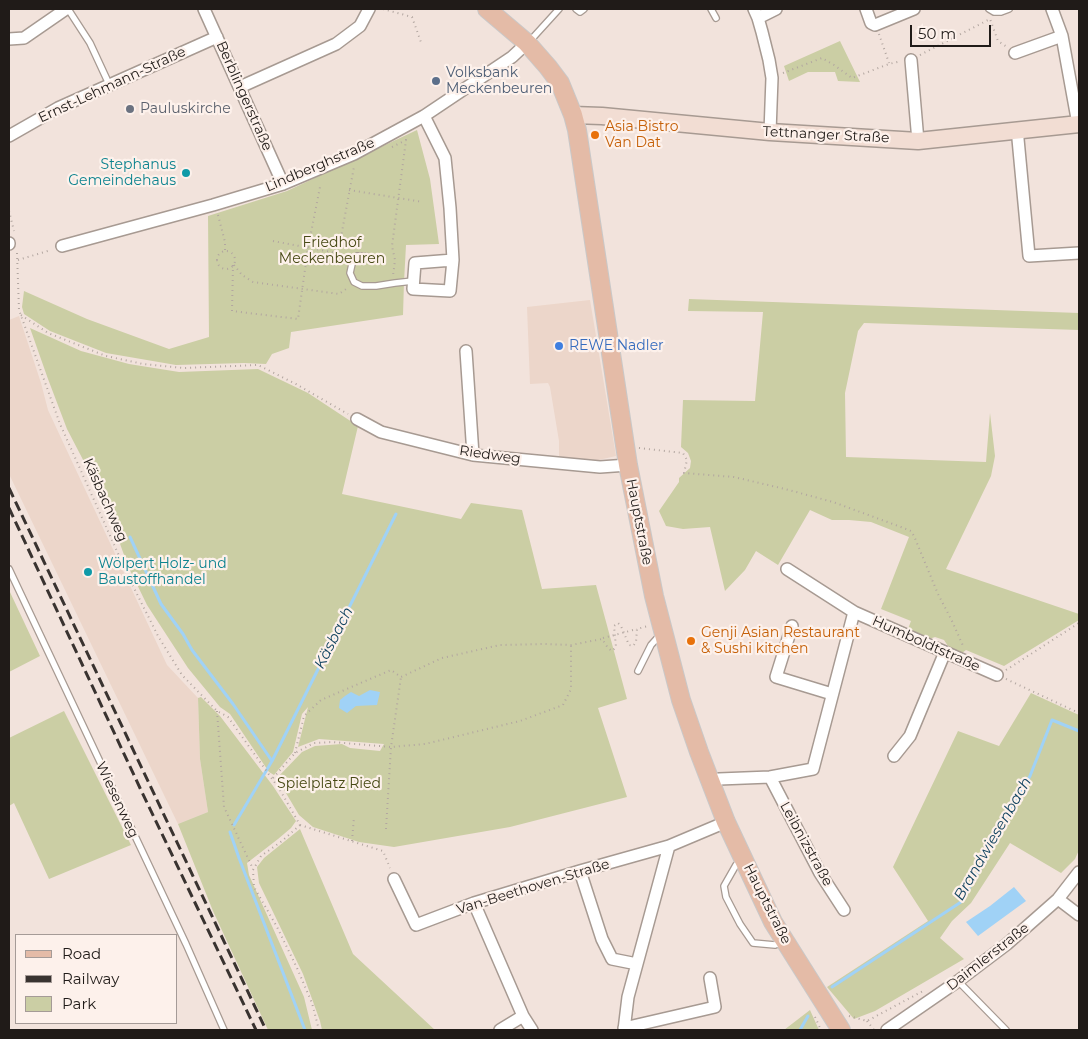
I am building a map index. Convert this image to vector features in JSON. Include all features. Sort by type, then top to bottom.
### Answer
[{"type":"main road","name":"Hauptstraße","points":[[487,9],[527,43],[548,67],[560,83],[573,115],[577,130],[628,465],[654,596],[680,700],[726,822],[773,922],[842,1030]]},
{"type":"main road","name":"Tettnanger Straße","points":[[573,115],[770,132],[918,140],[1079,124]]},
{"type":"street","points":[[9,39],[24,38],[67,9]]},
{"type":"street","name":"Berblingerstraße","points":[[204,9],[283,184]]},
{"type":"street","points":[[240,87],[336,44],[360,26],[369,9]]},
{"type":"street","points":[[770,132],[772,78],[756,13],[776,9]]},
{"type":"street","points":[[866,9],[871,23],[875,25],[914,9]]},
{"type":"street","points":[[1052,9],[1062,36],[1079,124]]},
{"type":"street","points":[[1015,53],[1062,36]]},
{"type":"street","name":"Ernst-Lehmann-Straße","points":[[9,136],[58,108],[217,37]]},
{"type":"street","name":"Lindberghstraße","points":[[62,246],[283,184],[354,154],[424,116],[512,57],[527,43]]},
{"type":"street","points":[[910,60],[918,140]]},
{"type":"street","points":[[424,116],[445,158],[453,260],[450,291],[413,289],[414,263],[453,260]]},
{"type":"street","points":[[1018,130],[1029,256],[1079,253]]},
{"type":"street","points":[[466,351],[473,455]]},
{"type":"street","name":"Riedweg","points":[[357,420],[381,432],[473,455],[600,467],[628,465]]},
{"type":"street","name":"Humboldtstraße","points":[[787,569],[854,612],[997,675]]},
{"type":"street","name":"Humboldtstraße","points":[[710,782],[719,779],[770,777],[813,769],[854,612]]},
{"type":"street","points":[[792,626],[776,677],[832,694]]},
{"type":"street","points":[[894,756],[910,736],[946,652]]},
{"type":"street","name":"Leibnizstraße","points":[[770,777],[820,873],[844,910]]},
{"type":"street","name":"Van-Beethoven-Straße","points":[[394,879],[416,925],[474,903],[669,846],[726,822]]},
{"type":"street","points":[[669,846],[628,997],[624,1029],[715,1007],[710,978]]},
{"type":"street","points":[[580,871],[602,939],[612,960],[637,964]]},
{"type":"street","name":"Daimlerstraße","points":[[887,1030],[958,981],[1007,944],[1058,899],[1079,872]]},
{"type":"street","points":[[1058,899],[1079,916]]},
{"type":"street","points":[[474,903],[523,1016],[532,1030]]},
{"type":"street","points":[[500,1030],[523,1016]]},
{"type":"lane","points":[[67,9],[90,43],[109,84]]},
{"type":"lane","points":[[527,43],[559,9]]},
{"type":"lane","points":[[576,9],[580,12],[584,9]]},
{"type":"lane","points":[[711,9],[716,18]]},
{"type":"lane","points":[[989,9],[994,12],[1001,12],[1010,9]]},
{"type":"lane","points":[[370,257],[357,256],[352,264],[350,273],[354,282],[362,286],[376,286],[413,282]]},
{"type":"lane","name":"Wiesenweg","points":[[9,569],[186,944],[224,1030]]},
{"type":"lane","points":[[638,671],[662,627]]},
{"type":"lane","points":[[744,860],[736,865],[724,886],[726,897],[740,924],[754,943],[776,945],[784,940]]},
{"type":"lane","points":[[958,981],[1006,1030]]},
{"type":"path","points":[[383,9],[412,17],[422,45]]},
{"type":"path","points":[[910,60],[990,19],[998,41]]},
{"type":"path","points":[[772,78],[822,58],[852,78],[889,64],[875,25]]},
{"type":"path","points":[[388,149],[406,140],[392,246],[394,260],[392,283]]},
{"type":"path","points":[[338,253],[354,167]]},
{"type":"path","points":[[234,265],[232,268],[222,269],[217,261],[218,256],[225,251],[234,255],[235,259],[232,311],[298,319],[308,248],[320,187]]},
{"type":"path","points":[[349,190],[423,202]]},
{"type":"path","points":[[213,205],[219,218],[225,242],[225,251]]},
{"type":"path","points":[[9,211],[14,231],[9,233]]},
{"type":"path","points":[[273,241],[357,256]]},
{"type":"path","name":"Käsbachweg","points":[[11,246],[18,260],[19,310],[60,424],[129,578],[158,636],[182,675],[217,710],[228,717],[272,778],[300,825]]},
{"type":"path","points":[[18,260],[62,246]]},
{"type":"path","points":[[234,265],[242,275],[253,282],[339,294],[348,289],[354,282]]},
{"type":"path","points":[[21,315],[48,333],[106,356],[143,364],[184,368],[258,365],[296,384],[357,420]]},
{"type":"path","points":[[634,447],[683,452],[687,460],[684,473],[734,478],[785,489],[833,502],[911,531],[971,664]]},
{"type":"path","points":[[602,638],[612,651],[616,647],[614,626],[618,623],[629,645],[633,646],[636,642],[637,629]]},
{"type":"path","points":[[997,675],[1079,624]]},
{"type":"path","points":[[401,677],[442,658],[500,645],[571,645],[637,629],[662,627]]},
{"type":"path","points":[[272,778],[295,753],[314,743],[332,742],[391,747],[425,744],[520,721],[562,705],[571,689],[571,645]]},
{"type":"path","points":[[295,753],[304,716],[321,700],[391,670],[401,677]]},
{"type":"path","points":[[997,675],[1079,713]]},
{"type":"path","points":[[386,829],[391,747],[401,677]]},
{"type":"path","points":[[217,710],[224,807],[253,870],[254,886],[297,968],[312,1004],[319,1030]]},
{"type":"path","points":[[352,841],[354,817]]},
{"type":"path","points":[[253,870],[261,856],[300,825],[383,851],[394,879]]},
{"type":"path","points":[[867,1021],[927,988]]},
{"type":"path","points":[[844,1011],[849,1016],[867,1021],[874,1030]]},
{"type":"shaded area","points":[[590,300],[616,456],[594,461],[559,458],[559,441],[550,387],[548,383],[530,384],[527,307]]},
{"type":"shaded area","points":[[19,316],[48,410],[167,665],[198,698],[200,759],[208,812],[178,824],[9,474],[9,320]]},
{"type":"green space","points":[[840,41],[860,82],[838,81],[835,72],[808,72],[789,81],[784,66]]},
{"type":"green space","name":"Friedhof Meckenbeuren","points":[[417,130],[430,179],[439,244],[406,245],[403,315],[291,332],[289,348],[272,354],[266,364],[176,365],[106,353],[50,331],[24,314],[22,307],[24,291],[87,319],[169,349],[209,337],[208,216],[287,191]]},
{"type":"green space","points":[[689,299],[1079,313],[1079,330],[864,323],[858,331],[845,393],[846,457],[986,462],[990,413],[995,456],[991,476],[946,569],[1079,614],[1079,620],[1004,666],[966,650],[962,653],[950,649],[944,640],[935,637],[929,639],[908,629],[911,621],[881,609],[909,537],[871,522],[832,520],[810,510],[778,565],[756,551],[745,570],[725,591],[710,527],[683,529],[666,526],[659,511],[679,482],[679,478],[690,468],[691,461],[688,453],[681,447],[683,400],[755,401],[763,312],[688,311]]},
{"type":"green space","name":"Spielplatz Ried","points":[[30,328],[81,351],[129,364],[179,372],[258,369],[308,393],[358,426],[342,494],[461,519],[471,503],[522,510],[542,589],[596,585],[627,699],[598,708],[627,797],[510,827],[394,847],[359,842],[313,827],[299,815],[277,778],[302,752],[315,746],[342,744],[350,748],[380,751],[384,744],[319,739],[298,747],[308,707],[302,714],[293,752],[274,775],[269,772],[230,714],[220,707],[188,668],[147,605],[128,566],[105,502],[67,429]]},
{"type":"green space","points":[[9,590],[40,656],[9,672]]},
{"type":"green space","points":[[1031,693],[1079,715],[1079,850],[1075,859],[1061,873],[1010,843],[971,903],[952,921],[940,938],[964,959],[875,1011],[854,1019],[827,987],[928,921],[893,867],[958,731],[999,746]]},
{"type":"green space","points":[[201,697],[220,716],[273,786],[296,821],[291,828],[247,863],[249,875],[304,997],[312,1030],[268,1030],[213,911],[178,824],[208,812],[200,759],[198,698]]},
{"type":"green space","points":[[64,711],[131,845],[49,879],[14,803],[9,806],[9,738]]},
{"type":"green space","points":[[300,829],[353,954],[435,1030],[322,1030],[303,974],[259,883],[257,867],[264,858]]},
{"type":"green space","points":[[810,1010],[819,1030],[784,1030]]},
{"type":"water","points":[[370,690],[380,692],[377,705],[356,706],[347,713],[339,708],[340,700],[351,692],[359,696]]},
{"type":"water","points":[[1014,887],[1026,901],[978,936],[966,922]]},
{"type":"waterway","name":"Käsbach","points":[[234,825],[272,761],[396,514]]},
{"type":"waterway","name":"Käsbach","points":[[130,537],[161,604],[272,761]]},
{"type":"waterway","name":"Brandwiesenbach","points":[[832,987],[961,902],[984,862],[998,831],[1030,776],[1052,720],[1079,731]]},
{"type":"waterway","name":"Käsbach","points":[[230,832],[305,1030]]},
{"type":"waterway","name":"Brandwiesenbach","points":[[800,1030],[808,1016]]},
{"type":"railway","points":[[9,488],[266,1030]]},
{"type":"railway","points":[[9,508],[256,1030]]},
{"type":"place","name":"Volksbank Meckenbeuren","points":[[436,81]]},
{"type":"place","name":"Pauluskirche","points":[[130,109]]},
{"type":"place","name":"Asia Bistro Van Dat","points":[[595,135]]},
{"type":"place","name":"Stephanus Gemeindehaus","points":[[186,173]]},
{"type":"place","name":"REWE Nadler","points":[[559,346]]},
{"type":"place","name":"Wölpert Holz- und Baustoffhandel","points":[[88,572]]},
{"type":"place","name":"Genji Asian Restaurant & Sushi kitchen","points":[[691,641]]}]
